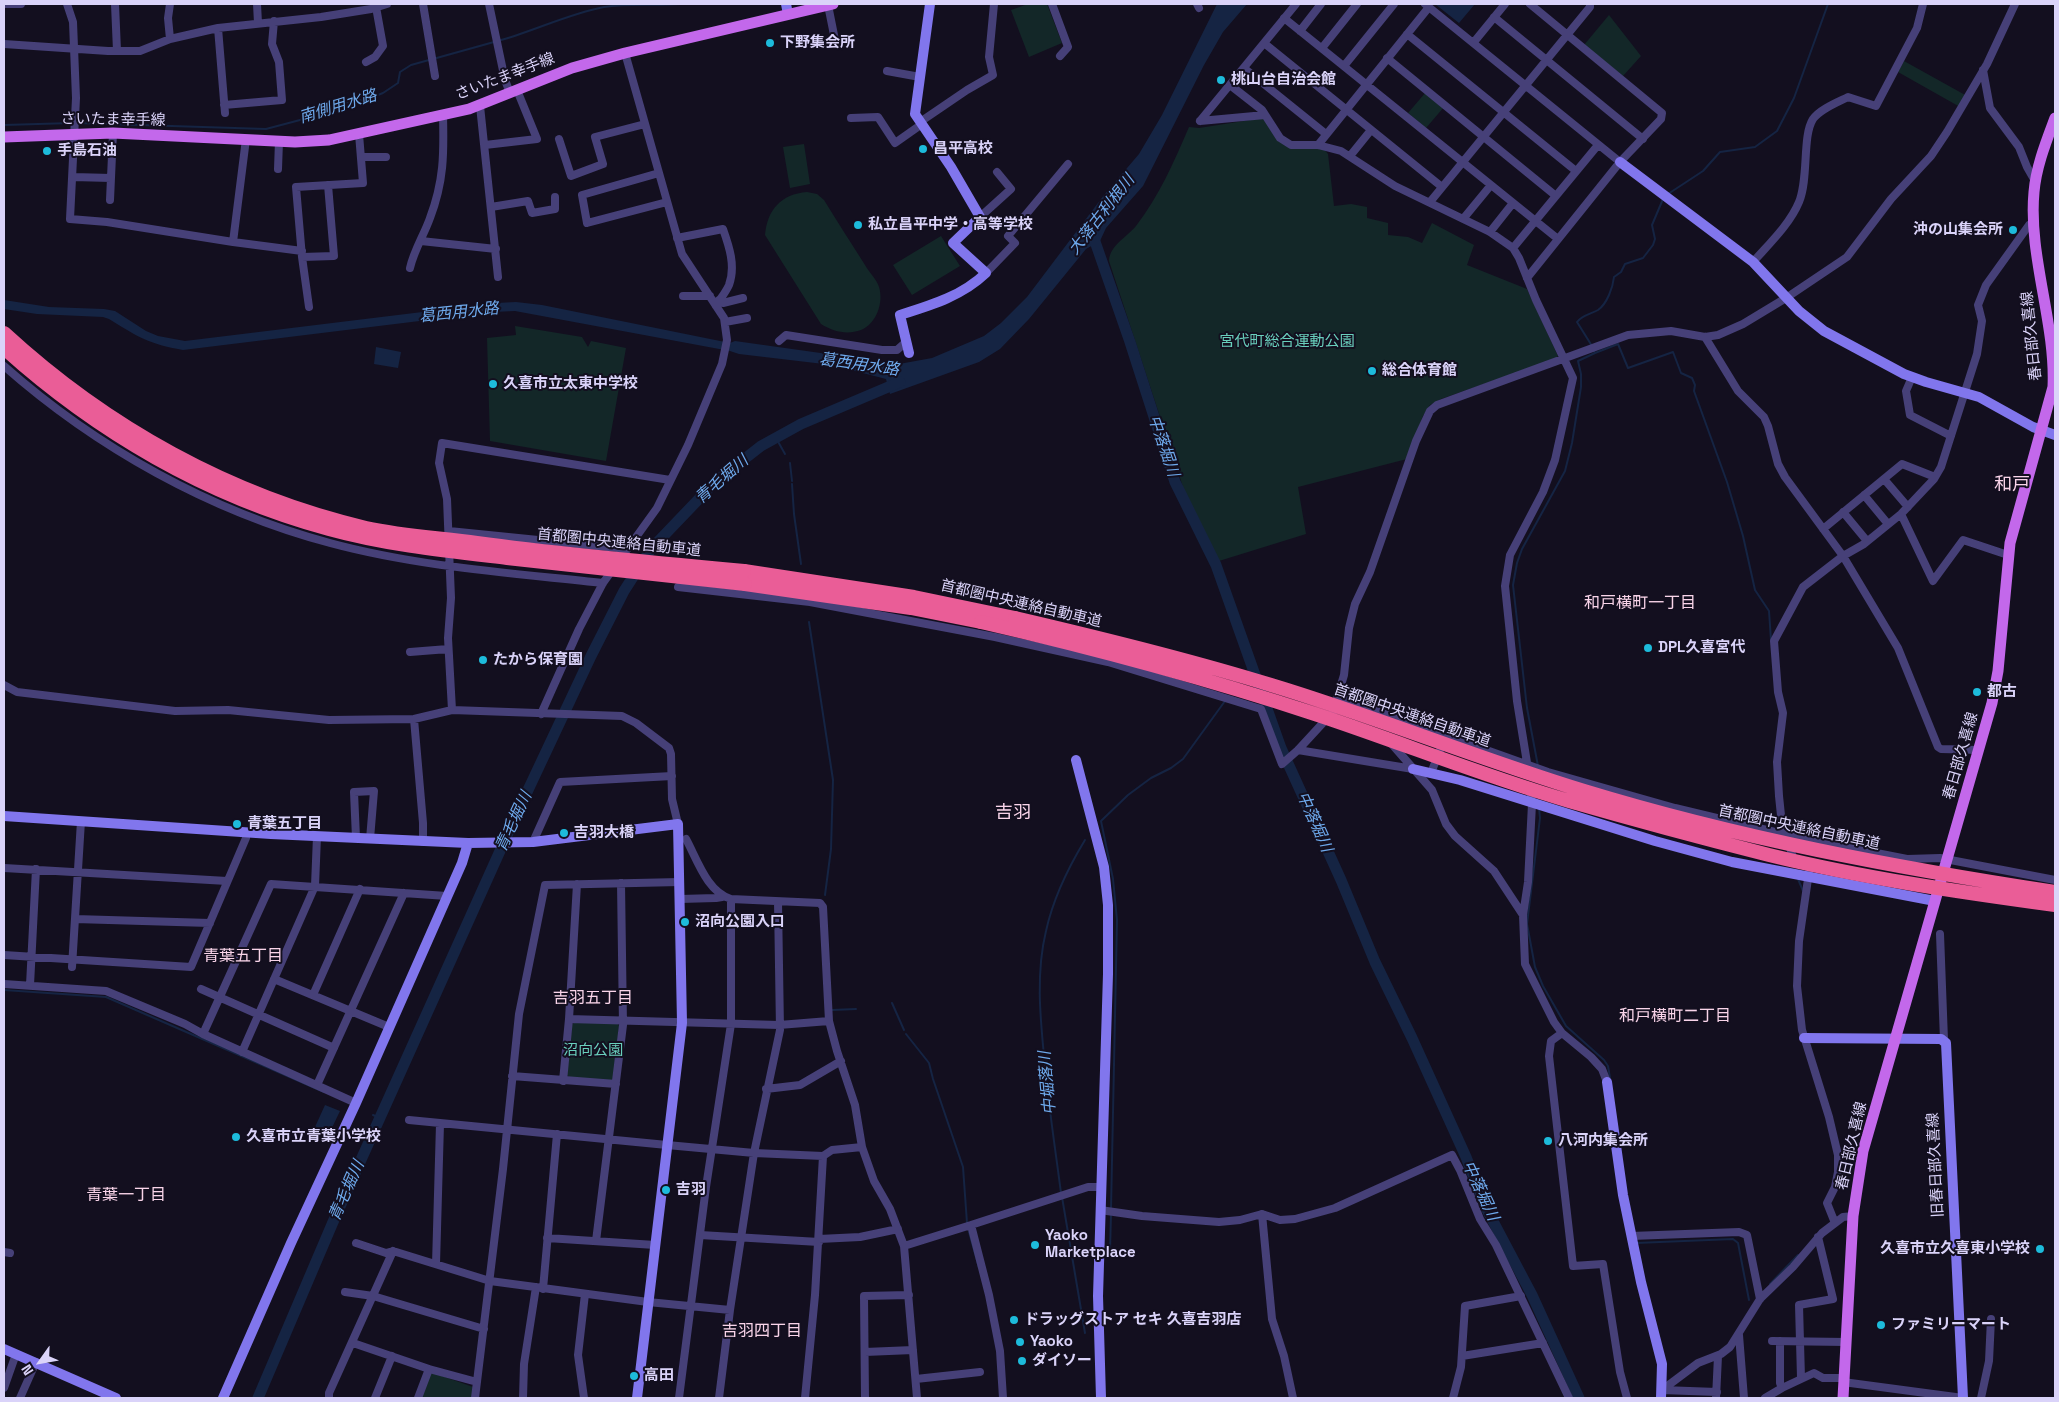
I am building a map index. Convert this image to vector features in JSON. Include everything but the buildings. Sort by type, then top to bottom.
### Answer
[{"type":"highway","name":"首都圏中央連絡自動車道","points":[[4,333],[62,383],[103,412],[171,454],[242,488],[332,519],[395,533],[792,578],[914,597],[1006,616],[1110,641],[1273,686],[1501,765],[1618,801],[1802,847],[1950,876],[2055,892]]},
{"type":"highway","name":"首都圏中央連絡自動車道","points":[[4,348],[74,406],[146,452],[190,476],[239,498],[329,529],[366,538],[428,548],[792,590],[911,608],[981,622],[1081,645],[1231,687],[1540,792],[1694,836],[1848,872],[1948,890],[2055,906]]},
{"type":"main road","name":"さいたま幸手線","points":[[4,137],[113,133],[318,141],[359,134],[480,106],[572,68],[787,9],[831,4]]},
{"type":"main road","name":"春日部久喜線","points":[[1843,1398],[1853,1216],[1863,1151],[1979,750],[1997,679],[2008,555],[2015,519],[2050,402],[2054,369],[2034,222],[2035,181],[2055,118]]},
{"type":"street","points":[[4,4],[22,4]]},
{"type":"street","points":[[67,4],[73,22],[75,49],[75,134],[70,219],[108,222],[302,254],[334,256],[328,185]]},
{"type":"street","points":[[115,4],[117,51]]},
{"type":"street","points":[[170,4],[168,18],[170,39]]},
{"type":"street","points":[[257,4],[258,23]]},
{"type":"street","points":[[4,44],[117,51],[140,50],[170,39],[218,28],[321,17],[376,8],[387,4]]},
{"type":"street","points":[[423,4],[435,76]]},
{"type":"street","points":[[485,145],[537,139],[505,80],[489,4]]},
{"type":"street","points":[[831,4],[836,45]]},
{"type":"street","points":[[930,4],[915,114],[951,167],[980,217]]},
{"type":"street","points":[[851,118],[878,117],[895,143],[967,90],[993,75],[989,57],[994,4]]},
{"type":"street","points":[[1052,4],[1068,46],[1060,56]]},
{"type":"street","points":[[1265,115],[1200,121],[1296,4]]},
{"type":"street","points":[[1300,31],[1321,4]]},
{"type":"street","points":[[1322,48],[1358,4]]},
{"type":"street","points":[[1344,66],[1394,4]]},
{"type":"street","points":[[1474,42],[1506,4]]},
{"type":"street","points":[[1527,278],[1620,162],[1661,119],[1662,113],[1530,4]]},
{"type":"street","points":[[1430,202],[1527,86],[1590,7],[1590,4]]},
{"type":"street","points":[[1753,262],[1790,218],[1799,201],[1806,172],[1808,132],[1814,118],[1830,106],[1848,97],[1876,106],[1917,28],[1923,4]]},
{"type":"street","points":[[678,587],[810,602],[995,637],[1108,662],[1261,709],[1282,764],[1295,753],[1333,712],[1344,675],[1349,628],[1355,604],[1370,572],[1416,441],[1430,411],[1438,405],[1639,333],[1671,331],[1705,337],[1718,335],[1743,324],[1786,298],[1847,257],[1891,199],[1931,156],[1947,132],[1983,70],[2015,4]]},
{"type":"street","points":[[1318,144],[1407,34],[1427,5],[1620,162],[1753,262],[1809,320],[1884,365],[1912,377],[1965,392],[1998,406],[2041,431],[2055,435]]},
{"type":"street","points":[[366,62],[375,57],[383,46],[376,8]]},
{"type":"street","points":[[1494,17],[1643,139]]},
{"type":"street","points":[[1284,18],[1558,239]]},
{"type":"street","points":[[218,28],[225,109],[282,100],[279,62],[272,44],[274,21]]},
{"type":"street","points":[[1407,34],[1576,171]]},
{"type":"street","points":[[1264,43],[1442,187]]},
{"type":"street","points":[[542,714],[579,629],[602,583],[657,508],[688,445],[722,364],[726,340],[725,322],[717,303],[710,296],[682,254],[625,53]]},
{"type":"street","points":[[1387,58],[1556,196]]},
{"type":"street","points":[[1244,68],[1326,134]]},
{"type":"street","points":[[1983,70],[1990,108],[2019,147],[2026,167],[2035,181]]},
{"type":"street","points":[[887,71],[920,77]]},
{"type":"street","points":[[1230,85],[1262,110],[1280,138],[1290,145],[1318,144],[1341,151],[1395,186],[1490,232],[1513,248],[1573,378],[1555,460],[1543,492],[1510,555],[1506,573],[1505,586],[1517,701],[1528,765],[1532,804],[1528,882],[1523,915],[1525,964],[1554,1022],[1562,1033],[1602,1069],[1607,1082],[1623,1195],[1641,1282],[1662,1364],[1662,1394]]},
{"type":"street","points":[[480,106],[498,277]]},
{"type":"street","points":[[410,268],[414,253],[431,216],[442,176],[444,158],[443,115]]},
{"type":"street","points":[[559,140],[571,176],[603,164],[595,137],[645,124]]},
{"type":"street","points":[[1350,156],[1371,130]]},
{"type":"street","points":[[110,200],[113,133]]},
{"type":"street","points":[[309,307],[296,187],[363,183],[359,134]]},
{"type":"street","points":[[233,242],[246,139]]},
{"type":"street","points":[[278,169],[280,141]]},
{"type":"street","points":[[1513,248],[1598,144]]},
{"type":"street","points":[[361,157],[386,157]]},
{"type":"street","points":[[909,353],[900,315],[956,295],[975,283],[1015,243],[1008,236],[1068,164]]},
{"type":"street","points":[[986,273],[953,243],[1011,189],[997,172]]},
{"type":"street","points":[[659,173],[582,195],[587,224],[667,202]]},
{"type":"street","points":[[72,176],[111,178]]},
{"type":"street","points":[[1464,219],[1491,185]]},
{"type":"street","points":[[491,207],[528,201],[532,212],[555,209],[555,197]]},
{"type":"street","points":[[1490,232],[1513,203]]},
{"type":"street","points":[[1794,875],[1794,860],[1782,825],[1777,778],[1783,713],[1778,692],[1774,641],[1803,587],[1901,514],[1935,477],[1941,467],[1978,354],[1982,321],[1978,305],[1984,292],[2023,233],[2034,222]]},
{"type":"street","points":[[677,238],[723,229],[732,259],[732,273],[728,286],[717,303]]},
{"type":"street","points":[[421,241],[496,249]]},
{"type":"street","points":[[683,296],[710,296]]},
{"type":"street","points":[[717,303],[743,298]]},
{"type":"street","points":[[725,322],[748,318]]},
{"type":"street","points":[[779,341],[786,335],[882,350],[897,350],[906,342]]},
{"type":"street","points":[[1705,337],[1738,391],[1764,417],[1778,464],[1785,477],[1843,556],[1898,648],[1938,747],[1941,749],[1979,750]]},
{"type":"street","points":[[4,366],[60,412],[98,439],[215,502],[274,525],[330,543],[411,560],[602,583]]},
{"type":"street","points":[[1912,377],[1906,391],[1910,415],[1951,436]]},
{"type":"street","points":[[452,710],[448,649],[451,598],[449,531],[447,499],[439,463],[442,443],[670,480]]},
{"type":"street","points":[[1823,529],[1902,464],[1935,477]]},
{"type":"street","points":[[1884,479],[1908,507]]},
{"type":"street","points":[[1864,495],[1888,524]]},
{"type":"street","points":[[1843,512],[1867,541]]},
{"type":"street","points":[[1901,514],[1934,581],[1963,540],[2008,555]]},
{"type":"street","points":[[449,531],[627,548]]},
{"type":"street","points":[[410,652],[448,649]]},
{"type":"street","points":[[4,685],[17,692],[39,696],[175,711],[228,710],[329,720],[414,719],[452,710],[622,716],[636,723],[669,748],[671,754],[672,799],[678,824],[682,1022],[637,1398]]},
{"type":"street","points":[[1338,696],[1528,765],[1638,798],[1816,842],[1907,859],[1947,859],[2055,880]]},
{"type":"street","points":[[1333,712],[1381,736],[1392,744],[1432,790],[1446,824],[1467,848],[1494,871],[1523,915]]},
{"type":"street","points":[[414,719],[423,842]]},
{"type":"street","points":[[1431,773],[1446,736]]},
{"type":"street","points":[[1295,753],[1414,769],[1689,850],[1807,878],[1935,901]]},
{"type":"street","points":[[1076,760],[1104,867],[1108,905],[1108,984],[1098,1296],[1101,1398]]},
{"type":"street","points":[[530,842],[560,782],[672,776]]},
{"type":"street","points":[[356,838],[354,792],[374,791],[370,839]]},
{"type":"street","points":[[4,816],[316,836],[468,843],[530,842],[678,824]]},
{"type":"street","points":[[72,963],[81,821]]},
{"type":"street","points":[[242,1052],[315,886],[316,836]]},
{"type":"street","points":[[4,955],[72,963],[191,967],[246,838]]},
{"type":"street","points":[[686,839],[705,875],[722,897]]},
{"type":"street","points":[[1816,842],[1807,878],[1797,965],[1797,986],[1804,1038],[1829,1116],[1838,1155],[1838,1172],[1835,1187],[1827,1203],[1834,1223]]},
{"type":"street","points":[[223,1398],[462,863],[468,843]]},
{"type":"street","points":[[4,868],[227,881]]},
{"type":"street","points":[[30,985],[36,869]]},
{"type":"street","points":[[475,1398],[507,1130],[518,1014],[545,885],[680,882]]},
{"type":"street","points":[[596,1242],[623,1020],[621,883]]},
{"type":"street","points":[[203,1034],[271,884],[446,896]]},
{"type":"street","points":[[563,1081],[570,1019],[577,884]]},
{"type":"street","points":[[313,995],[360,889]]},
{"type":"street","points":[[317,1085],[404,893]]},
{"type":"street","points":[[680,899],[722,897],[778,902],[820,903],[824,907],[829,1021],[855,1105],[862,1147],[874,1181],[890,1209],[904,1246],[917,1398]]},
{"type":"street","points":[[679,1398],[700,1235],[731,1024],[730,899]]},
{"type":"street","points":[[719,1398],[730,1310],[754,1153],[780,1025],[778,902]]},
{"type":"street","points":[[75,919],[210,923]]},
{"type":"street","points":[[1804,1038],[1944,1040],[1940,934]]},
{"type":"street","points":[[274,979],[389,1027]]},
{"type":"street","points":[[4,984],[106,991],[185,1024],[203,1034],[356,1103]]},
{"type":"street","points":[[201,989],[334,1048]]},
{"type":"street","points":[[570,1019],[780,1025],[829,1021]]},
{"type":"street","points":[[1562,1033],[1551,1041],[1549,1056],[1573,1266],[1603,1264],[1620,1372],[1627,1398]]},
{"type":"street","name":"旧春日部久喜線","points":[[1944,1040],[1963,1398]]},
{"type":"street","points":[[766,1089],[800,1085],[841,1061]]},
{"type":"street","points":[[512,1076],[616,1084]]},
{"type":"street","points":[[409,1120],[754,1153],[823,1156],[832,1150],[862,1147]]},
{"type":"street","points":[[436,1264],[440,1124]]},
{"type":"street","points":[[522,1398],[524,1364],[540,1288],[547,1238],[557,1134]]},
{"type":"street","points":[[1100,1210],[1184,1220],[1219,1222],[1240,1220],[1262,1214],[1280,1220],[1295,1218],[1335,1208],[1452,1154],[1480,1219],[1496,1245],[1569,1398]]},
{"type":"street","points":[[806,1398],[819,1240],[823,1156]]},
{"type":"street","points":[[904,1246],[1088,1187],[1101,1187]]},
{"type":"street","points":[[1262,1214],[1272,1319],[1284,1356],[1293,1398]]},
{"type":"street","points":[[1662,1394],[1698,1363],[1718,1356],[1730,1347],[1760,1299],[1793,1267],[1818,1237],[1842,1217],[1853,1216]]},
{"type":"street","points":[[971,1225],[989,1295],[1000,1351],[1003,1398]]},
{"type":"street","points":[[700,1235],[819,1240],[860,1237],[898,1229]]},
{"type":"street","points":[[1631,1236],[1739,1232],[1747,1235],[1760,1299]]},
{"type":"street","points":[[1801,1378],[1800,1305],[1818,1301],[1832,1301],[1834,1299],[1818,1237]]},
{"type":"street","points":[[547,1238],[655,1245]]},
{"type":"street","points":[[356,1243],[386,1253],[393,1251],[490,1281],[648,1302],[730,1310]]},
{"type":"street","points":[[330,1398],[329,1393],[393,1251]]},
{"type":"street","points":[[345,1292],[373,1296],[484,1329]]},
{"type":"street","points":[[1832,1293],[1848,1294]]},
{"type":"street","points":[[584,1398],[578,1355],[585,1294]]},
{"type":"street","points":[[865,1398],[864,1296],[909,1295]]},
{"type":"street","points":[[1453,1398],[1461,1367],[1465,1306],[1520,1296]]},
{"type":"street","points":[[1983,1398],[1991,1319]]},
{"type":"street","points":[[1739,1335],[1744,1398]]},
{"type":"street","points":[[1782,1388],[1776,1341],[1846,1342]]},
{"type":"street","points":[[353,1343],[429,1369],[477,1382]]},
{"type":"street","points":[[1462,1356],[1543,1343]]},
{"type":"street","points":[[4,1349],[116,1398]]},
{"type":"street","points":[[865,1352],[913,1350]]},
{"type":"street","points":[[4,1388],[16,1354]]},
{"type":"street","points":[[376,1398],[392,1356]]},
{"type":"street","points":[[1662,1394],[1716,1395],[1718,1356]]},
{"type":"street","points":[[20,1398],[36,1362]]},
{"type":"street","points":[[418,1398],[429,1369]]},
{"type":"street","points":[[916,1379],[980,1372]]},
{"type":"street","points":[[1765,1398],[1801,1378],[1817,1373],[1823,1378],[1963,1398]]},
{"type":"green space","points":[[1028,4],[1047,4],[1062,43],[1029,57],[1011,10]]},
{"type":"green space","points":[[1609,15],[1641,56],[1623,76],[1584,45]]},
{"type":"green space","points":[[1904,61],[1967,96],[1960,107],[1898,72]]},
{"type":"green space","points":[[1426,92],[1444,107],[1426,128],[1408,113]]},
{"type":"green space","name":"宮代町総合運動公園","points":[[1263,118],[1277,137],[1287,145],[1300,148],[1323,148],[1328,154],[1334,206],[1351,204],[1367,207],[1367,218],[1388,223],[1388,235],[1408,237],[1422,243],[1432,223],[1474,245],[1467,265],[1527,289],[1558,356],[1555,359],[1441,399],[1430,405],[1423,416],[1407,459],[1298,487],[1306,534],[1219,561],[1185,493],[1109,261],[1112,250],[1136,226],[1152,203],[1172,166],[1189,127],[1199,128]]},
{"type":"green space","points":[[804,144],[810,184],[790,188],[783,147]]},
{"type":"green space","points":[[807,192],[817,194],[824,200],[878,284],[880,300],[878,312],[871,323],[861,330],[841,332],[821,324],[765,235],[769,218],[777,205],[790,196]]},
{"type":"green space","points":[[941,236],[960,266],[912,295],[893,265]]},
{"type":"green space","points":[[515,326],[582,337],[588,347],[591,341],[626,348],[606,461],[490,441],[487,338],[516,335]]},
{"type":"green space","name":"沼向公園","points":[[617,1023],[619,1026],[614,1079],[611,1081],[569,1077],[567,1075],[572,1024]]},
{"type":"green space","points":[[431,1372],[473,1387],[472,1398],[420,1398]]},
{"type":"water","points":[[1217,4],[1247,4],[1223,32],[1204,65],[1143,186],[1106,228],[1100,241],[1086,249],[1029,319],[1000,349],[979,362],[890,394],[886,379],[855,371],[849,367],[739,354],[515,311],[493,312],[183,350],[144,339],[103,317],[37,314],[4,309],[4,300],[49,307],[104,309],[115,311],[146,331],[158,336],[185,341],[516,302],[542,305],[730,343],[735,341],[899,364],[932,358],[984,336],[1001,323],[1027,297],[1104,195],[1139,154],[1162,115]]},
{"type":"water","points":[[1435,4],[1475,4],[1459,23]]},
{"type":"water","points":[[376,347],[401,352],[398,368],[374,364]]},
{"type":"water","points":[[325,1105],[340,1111],[329,1134],[315,1127]]},
{"type":"waterway","name":"南側用水路","points":[[498,41],[577,14],[604,7],[681,4]]},
{"type":"waterway","name":"南側用水路","points":[[794,4],[800,4]]},
{"type":"waterway","points":[[1668,194],[1703,171],[1720,152],[1755,147],[1777,131],[1794,98],[1828,4]]},
{"type":"waterway","name":"南側用水路","points":[[433,59],[494,42]]},
{"type":"waterway","name":"南側用水路","points":[[77,123],[266,129],[300,120],[311,113],[343,103],[368,99],[383,93],[398,83],[400,72],[411,65],[429,60]]},
{"type":"waterway","name":"南側用水路","points":[[4,125],[72,123]]},
{"type":"waterway","points":[[1592,346],[1577,322],[1598,310],[1604,304],[1609,295],[1614,277],[1621,272],[1625,264],[1643,258],[1653,245],[1655,239],[1652,225],[1663,199]]},
{"type":"waterway","name":"中落堀川","points":[[1091,230],[1130,342],[1175,482],[1216,565],[1281,748],[1341,880],[1375,962],[1466,1157],[1485,1206],[1532,1295],[1579,1398]]},
{"type":"waterway","points":[[1595,353],[1618,344],[1628,368],[1673,352],[1681,373],[1692,378],[1695,385],[1694,391],[1727,482],[1743,536],[1755,590],[1769,611],[1771,640]]},
{"type":"waterway","points":[[1538,766],[1527,708],[1513,585],[1522,549],[1565,471],[1572,443],[1581,387],[1578,361],[1595,353],[1593,350]]},
{"type":"waterway","name":"青毛堀川","points":[[258,1398],[333,1222],[513,822],[591,656],[624,591],[651,549],[717,480],[761,446],[801,424],[900,382]]},
{"type":"waterway","points":[[776,438],[785,454]]},
{"type":"waterway","points":[[790,463],[792,481]]},
{"type":"waterway","points":[[792,484],[801,564]]},
{"type":"waterway","points":[[809,622],[833,780],[831,849],[825,895]]},
{"type":"waterway","points":[[1111,1209],[1117,920],[1113,879],[1101,821],[1128,795],[1151,778],[1171,768],[1183,759],[1225,701]]},
{"type":"waterway","points":[[1539,808],[1540,818],[1527,924],[1535,967],[1543,986],[1566,1026],[1604,1060],[1608,1066],[1610,1078]]},
{"type":"waterway","name":"中堀落川","points":[[1061,1193],[1040,1009],[1041,962],[1046,931],[1053,907],[1067,873],[1085,840]]},
{"type":"waterway","points":[[1798,879],[1803,891]]},
{"type":"waterway","points":[[4,990],[106,997],[324,1092]]},
{"type":"waterway","points":[[892,1003],[904,1030]]},
{"type":"waterway","points":[[832,1010],[856,1009]]},
{"type":"waterway","points":[[906,1034],[929,1063],[963,1167],[967,1223]]},
{"type":"waterway","name":"青毛堀川","points":[[373,1115],[380,1118]]},
{"type":"waterway","name":"中堀落川","points":[[1062,1197],[1085,1333]]},
{"type":"waterway","points":[[1111,1214],[1110,1251],[1112,1254]]},
{"type":"waterway","points":[[969,1232],[979,1268]]},
{"type":"waterway","points":[[1636,1243],[1733,1239],[1738,1243],[1749,1300]]},
{"type":"waterway","points":[[1770,1284],[1798,1255]]},
{"type":"place","name":"下野集会所","points":[[770,43]]},
{"type":"place","name":"桃山台自治会館","points":[[1221,80]]},
{"type":"place","name":"昌平高校","points":[[923,149]]},
{"type":"place","name":"手島石油","points":[[47,151]]},
{"type":"place","name":"私立昌平中学・高等学校","points":[[858,225]]},
{"type":"place","name":"沖の山集会所","points":[[2013,230]]},
{"type":"place","name":"総合体育館","points":[[1372,371]]},
{"type":"place","name":"久喜市立太東中学校","points":[[493,384]]},
{"type":"place","name":"DPL久喜宮代","points":[[1648,648]]},
{"type":"place","name":"たから保育園","points":[[483,660]]},
{"type":"place","name":"都古","points":[[1977,692]]},
{"type":"place","name":"青葉五丁目","points":[[237,824]]},
{"type":"place","name":"吉羽大橋","points":[[564,833]]},
{"type":"place","name":"沼向公園入口","points":[[685,922]]},
{"type":"place","name":"久喜市立青葉小学校","points":[[236,1137]]},
{"type":"place","name":"八河内集会所","points":[[1548,1141]]},
{"type":"place","name":"吉羽","points":[[666,1190]]},
{"type":"place","name":"Yaoko Marketplace","points":[[1035,1245]]},
{"type":"place","name":"久喜市立久喜東小学校","points":[[2040,1249]]},
{"type":"place","name":"ドラッグストア セキ 久喜吉羽店","points":[[1014,1320]]},
{"type":"place","name":"ファミリーマート","points":[[1881,1325]]},
{"type":"place","name":"Yaoko","points":[[1020,1342]]},
{"type":"place","name":"ダイソー","points":[[1022,1361]]},
{"type":"place","name":"高田","points":[[634,1376]]},
{"type":"district","name":"和戸","points":[[2012,485]]},
{"type":"district","name":"和戸横町一丁目","points":[[1640,604]]},
{"type":"district","name":"吉羽","points":[[1013,813]]},
{"type":"district","name":"青葉五丁目","points":[[243,957]]},
{"type":"district","name":"吉羽五丁目","points":[[593,999]]},
{"type":"district","name":"和戸横町二丁目","points":[[1675,1017]]},
{"type":"district","name":"青葉一丁目","points":[[126,1196]]},
{"type":"district","name":"吉羽四丁目","points":[[762,1332]]},
{"type":"water label","name":"大落古利根川","points":[[1102,215]]},
{"type":"water label","name":"葛西用水路","points":[[459,313]]},
{"type":"water label","name":"葛西用水路","points":[[859,365]]}]
